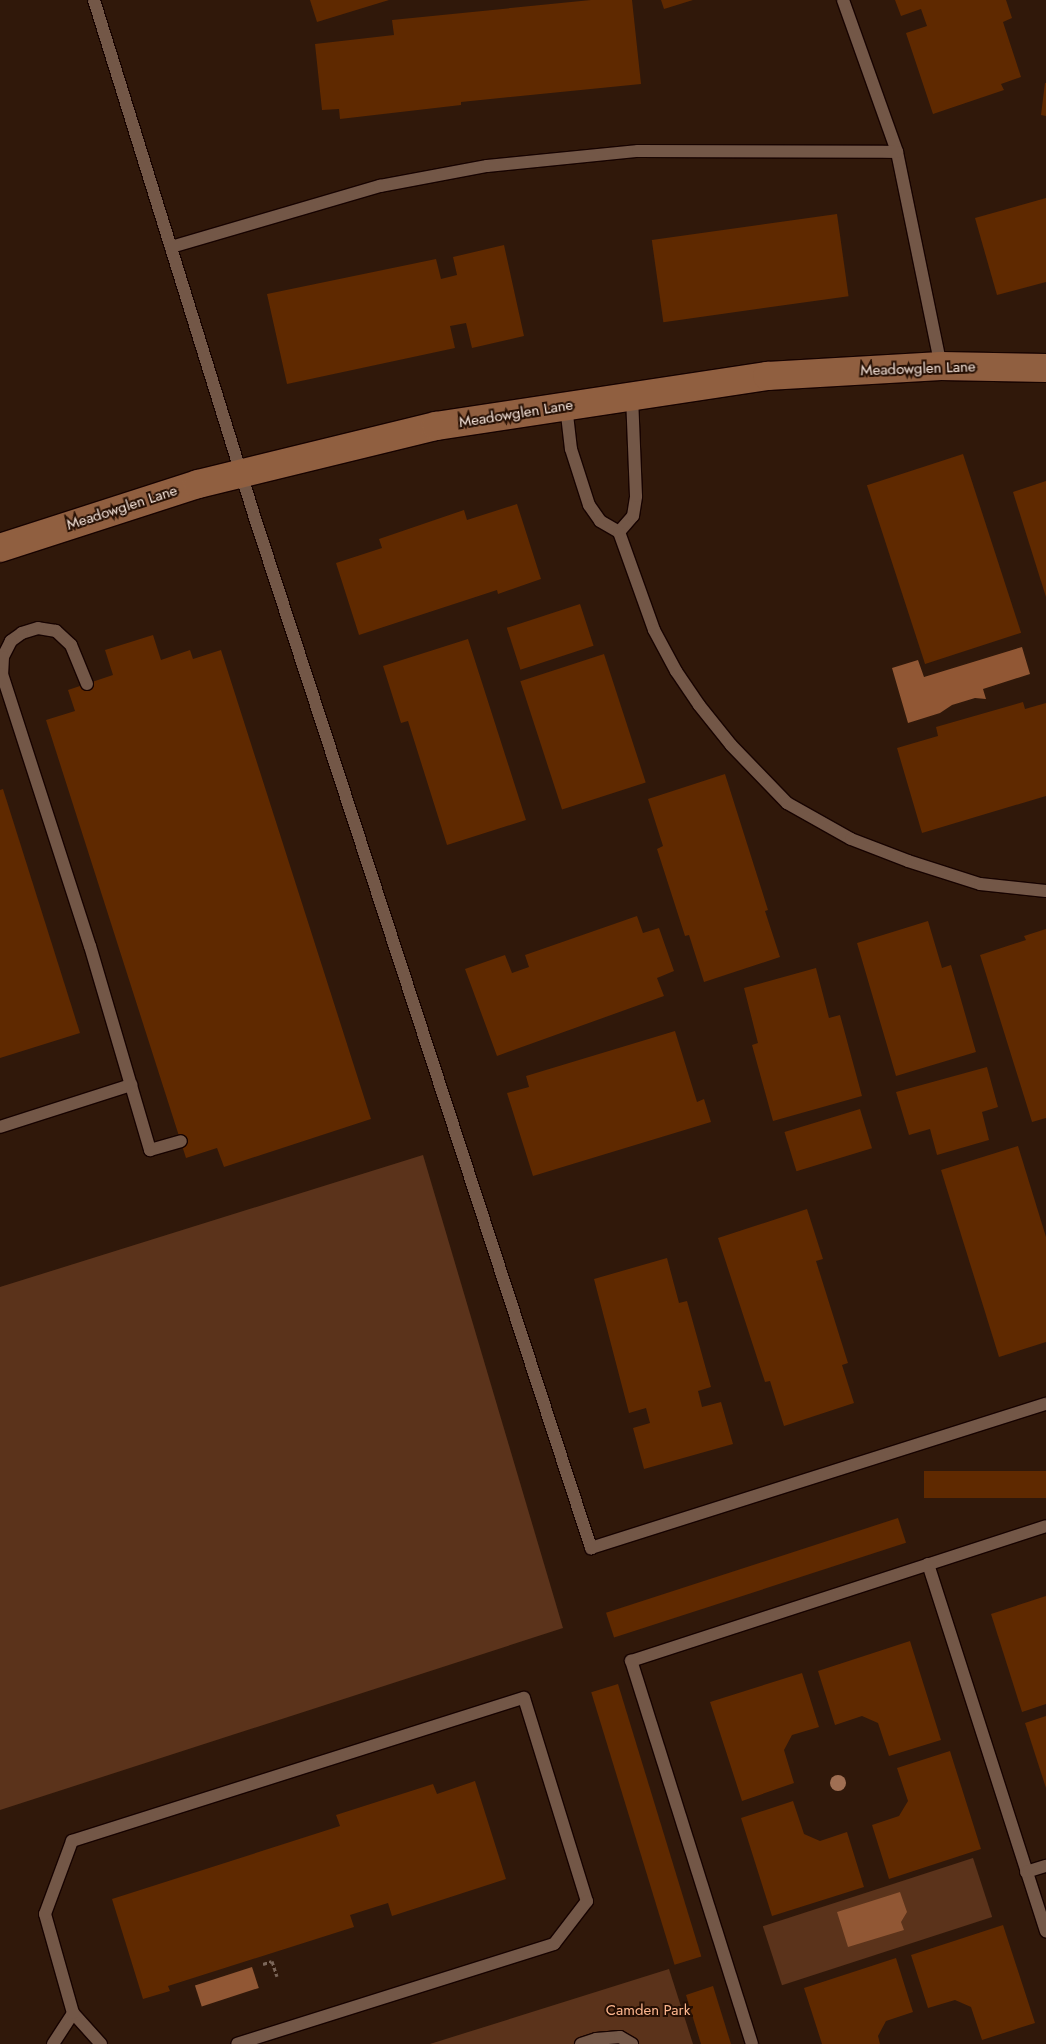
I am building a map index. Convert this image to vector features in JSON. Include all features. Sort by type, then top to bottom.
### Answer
[{"type":"street","name":"Meadowglen Lane","points":[[0,548],[139,502],[242,474],[436,426],[767,376],[941,366],[1046,368]]},
{"type":"lane","points":[[94,0],[274,575],[591,1548],[1046,1404]]},
{"type":"lane","points":[[843,0],[898,152],[941,366]]},
{"type":"lane","points":[[170,247],[380,186],[487,166],[638,151],[898,152]]},
{"type":"lane","points":[[619,532],[633,516],[636,496],[632,396]]},
{"type":"lane","points":[[566,406],[570,449],[582,487],[600,521],[619,532],[654,630],[676,671],[699,705],[731,745],[787,803],[850,839],[908,861],[980,884],[1046,891]]},
{"type":"lane","points":[[87,684],[71,646],[56,630],[38,628],[22,633],[11,641],[3,657],[2,674],[4,690],[90,946],[150,1150],[181,1141]]},
{"type":"lane","points":[[0,1127],[131,1085]]},
{"type":"lane","points":[[752,2044],[631,1661],[1046,1526]]},
{"type":"lane","points":[[928,1564],[1046,1931]]},
{"type":"lane","points":[[101,2044],[73,2013],[45,1914],[72,1841],[524,1698],[587,1902],[554,1944],[237,2044]]},
{"type":"lane","points":[[1026,1872],[1046,1866]]},
{"type":"lane","points":[[53,2044],[73,2013]]},
{"type":"lane","points":[[581,2044],[596,2039],[620,2038],[632,2044]]},
{"type":"path","points":[[263,1964],[272,1961],[277,1976]]},
{"type":"green space","points":[[423,1155],[563,1628],[0,1810],[0,1287]]},
{"type":"green space","points":[[973,1858],[992,1917],[782,1985],[763,1926]]},
{"type":"green space","name":"Camden Park","points":[[669,1969],[693,2044],[430,2044]]},
{"type":"shaded area","points":[[1022,647],[1030,674],[983,689],[986,699],[975,698],[952,705],[940,713],[908,723],[892,668],[918,660],[924,677]]},
{"type":"shaded area","points":[[900,1892],[907,1912],[901,1922],[904,1930],[848,1947],[837,1912]]},
{"type":"shaded area","points":[[252,1967],[259,1988],[202,2006],[195,1986]]},
{"type":"building","points":[[310,0],[389,0],[317,22]]},
{"type":"building","points":[[591,0],[632,0],[641,84],[461,102],[461,105],[340,119],[339,109],[322,110],[315,44],[394,35],[392,20]]},
{"type":"building","points":[[661,0],[693,0],[664,9]]},
{"type":"building","points":[[895,0],[1006,0],[1012,18],[1003,22],[1021,77],[1001,84],[1004,90],[933,114],[906,33],[927,26],[921,9],[901,16]]},
{"type":"building","points":[[1046,83],[1046,116],[1041,115]]},
{"type":"building","points":[[1046,198],[1046,282],[997,295],[975,218]]},
{"type":"building","points":[[837,214],[849,296],[663,322],[652,240]]},
{"type":"building","points":[[504,245],[524,336],[472,348],[466,323],[450,326],[455,348],[287,384],[267,294],[436,259],[441,279],[457,275],[453,257]]},
{"type":"building","points":[[963,454],[1021,633],[925,664],[867,485]]},
{"type":"building","points":[[1046,481],[1046,597],[1013,492]]},
{"type":"building","points":[[517,504],[541,579],[498,594],[497,590],[359,635],[336,563],[382,548],[379,539],[464,510],[467,520]]},
{"type":"building","points":[[580,604],[594,646],[520,670],[507,628]]},
{"type":"building","points":[[153,635],[161,660],[190,650],[193,659],[221,650],[371,1119],[224,1167],[217,1148],[186,1158],[46,720],[75,711],[68,690],[113,675],[105,650]]},
{"type":"building","points":[[468,639],[526,820],[447,845],[408,721],[401,723],[383,666]]},
{"type":"building","points":[[604,654],[646,782],[562,810],[520,681]]},
{"type":"building","points":[[1023,702],[1025,709],[1046,703],[1046,796],[922,833],[897,748],[938,736],[936,727]]},
{"type":"building","points":[[725,774],[768,910],[765,911],[780,957],[704,982],[689,935],[685,936],[657,849],[663,846],[648,799]]},
{"type":"building","points":[[3,789],[80,1033],[0,1058],[0,790]]},
{"type":"building","points":[[637,916],[643,933],[659,928],[674,971],[657,978],[664,996],[497,1056],[465,969],[505,955],[512,973],[529,967],[525,955]]},
{"type":"building","points":[[928,921],[942,968],[951,965],[976,1052],[896,1076],[857,943]]},
{"type":"building","points":[[1046,929],[1046,1118],[1032,1122],[980,955],[1026,940],[1024,936]]},
{"type":"building","points":[[816,968],[829,1018],[840,1015],[862,1096],[773,1121],[752,1045],[758,1043],[744,988]]},
{"type":"building","points":[[675,1031],[697,1102],[704,1099],[711,1122],[533,1176],[507,1093],[529,1087],[526,1076]]},
{"type":"building","points":[[987,1067],[998,1107],[982,1112],[989,1140],[937,1155],[930,1129],[909,1135],[896,1092]]},
{"type":"building","points":[[860,1109],[872,1148],[796,1171],[784,1132]]},
{"type":"building","points":[[1018,1146],[1046,1237],[1046,1342],[999,1357],[941,1170]]},
{"type":"building","points":[[807,1209],[823,1259],[816,1261],[848,1363],[842,1365],[854,1403],[784,1426],[770,1381],[765,1382],[718,1238]]},
{"type":"building","points":[[667,1258],[679,1303],[687,1301],[711,1387],[698,1391],[702,1407],[721,1402],[733,1444],[644,1469],[633,1428],[650,1423],[646,1408],[629,1413],[594,1279]]},
{"type":"building","points":[[924,1471],[1046,1471],[1046,1498],[924,1498]]},
{"type":"building","points":[[898,1518],[906,1543],[614,1638],[606,1613]]},
{"type":"building","points":[[1046,1596],[1046,1704],[1022,1712],[991,1614]]},
{"type":"building","points":[[910,1641],[941,1740],[889,1756],[878,1723],[862,1716],[835,1725],[818,1671]]},
{"type":"building","points":[[802,1673],[819,1727],[792,1735],[784,1750],[794,1783],[742,1801],[710,1702]]},
{"type":"building","points":[[618,1684],[701,1957],[675,1965],[591,1692]]},
{"type":"building","points":[[1046,1716],[1046,1788],[1025,1723]]},
{"type":"building","points":[[950,1751],[981,1849],[889,1879],[872,1825],[899,1816],[908,1801],[897,1768]]},
{"type":"building","points":[[475,1781],[506,1879],[392,1916],[388,1903],[350,1915],[354,1927],[168,1986],[170,1991],[143,1999],[112,1899],[340,1826],[336,1815],[433,1784],[437,1794]]},
{"type":"building","points":[[793,1801],[804,1834],[820,1841],[847,1832],[864,1887],[772,1916],[741,1818]]},
{"type":"building","points":[[1003,1925],[1035,2023],[982,2040],[971,2007],[955,2000],[928,2008],[911,1955]]},
{"type":"building","points":[[896,1958],[913,2012],[886,2021],[878,2036],[880,2044],[822,2044],[804,1988]]},
{"type":"building","points":[[713,1986],[731,2044],[701,2044],[686,1995]]}]
